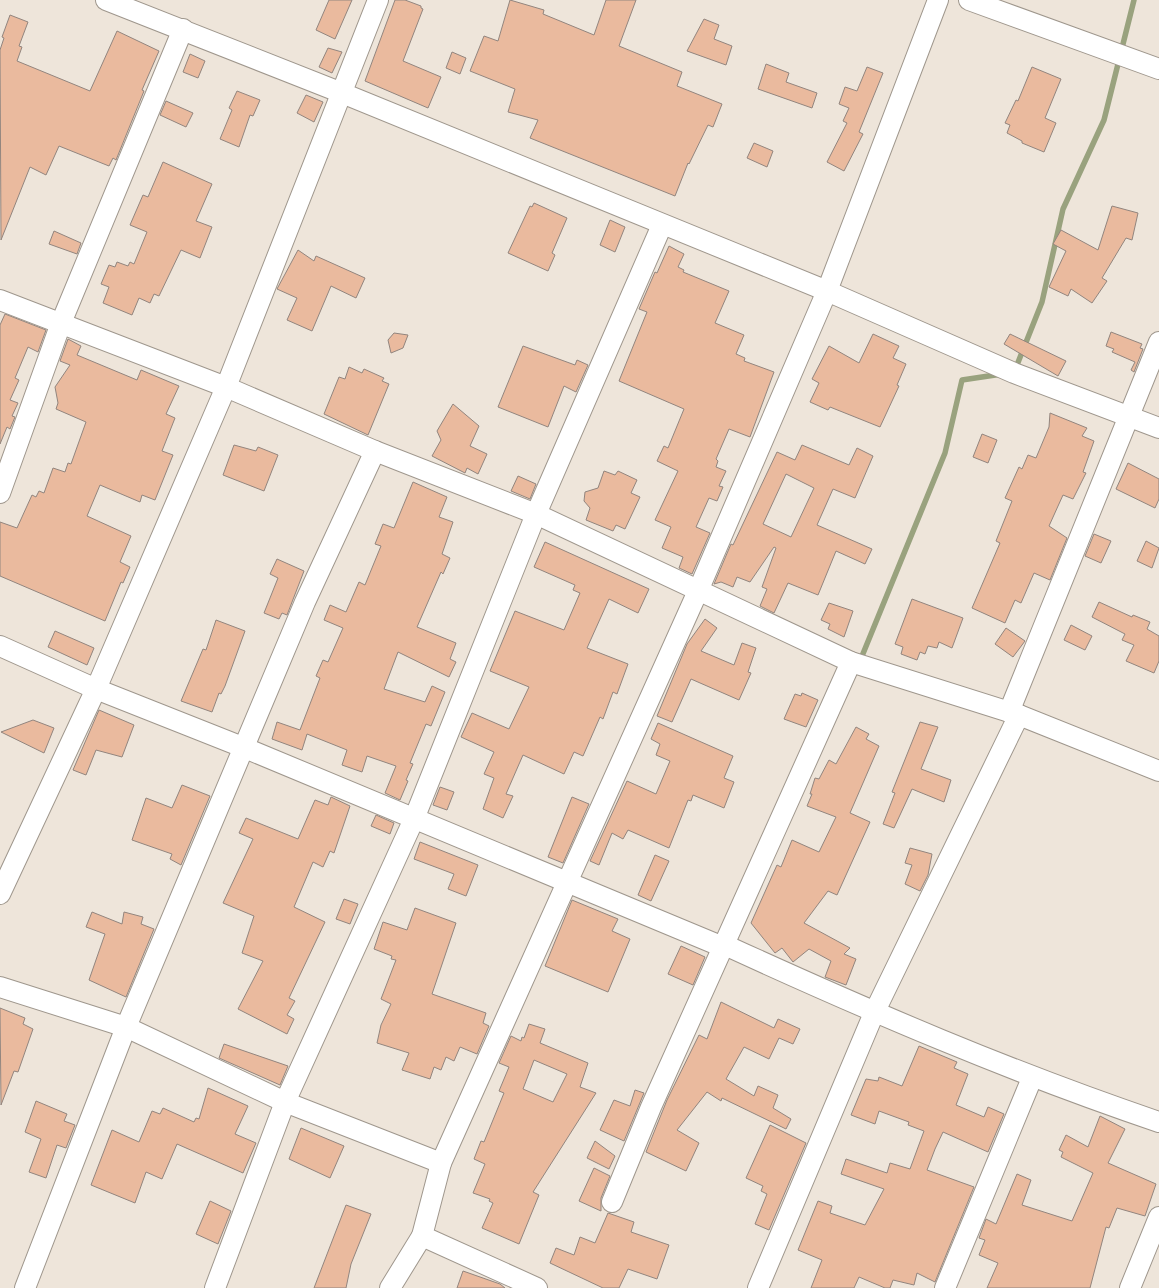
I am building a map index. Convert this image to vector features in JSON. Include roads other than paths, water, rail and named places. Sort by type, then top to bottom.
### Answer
[{"type":"street","points":[[106,0],[342,93],[827,291],[1014,373],[1159,428]]},
{"type":"street","points":[[0,894],[96,690],[226,386],[378,0]]},
{"type":"street","points":[[390,1288],[422,1236],[441,1163],[698,591],[827,291],[938,0]]},
{"type":"street","points":[[969,0],[1159,69]]},
{"type":"street","points":[[0,493],[61,323],[183,29]]},
{"type":"street","points":[[215,1288],[286,1102],[414,819],[536,514],[662,225]]},
{"type":"street","points":[[0,300],[226,386],[375,451],[536,514],[851,662],[1014,713],[1159,771]]},
{"type":"street","points":[[758,1288],[874,1013],[1014,713],[1159,342]]},
{"type":"street","points":[[25,1288],[126,1027],[305,602],[375,451]]},
{"type":"street","points":[[0,646],[96,690],[245,748],[723,947],[727,946],[874,1013],[1032,1078],[1159,1122]]},
{"type":"street","points":[[612,1202],[651,1107],[851,662]]},
{"type":"street","points":[[0,987],[126,1027],[286,1102],[441,1163]]},
{"type":"street","points":[[946,1288],[1032,1078]]},
{"type":"street","points":[[1130,1288],[1159,1217]]},
{"type":"street","points":[[422,1236],[537,1288]]},
{"type":"waterway","points":[[1015,370],[1042,302],[1063,209],[1104,120],[1134,0]]},
{"type":"waterway","points":[[860,661],[945,453],[962,380],[1002,374]]}]
